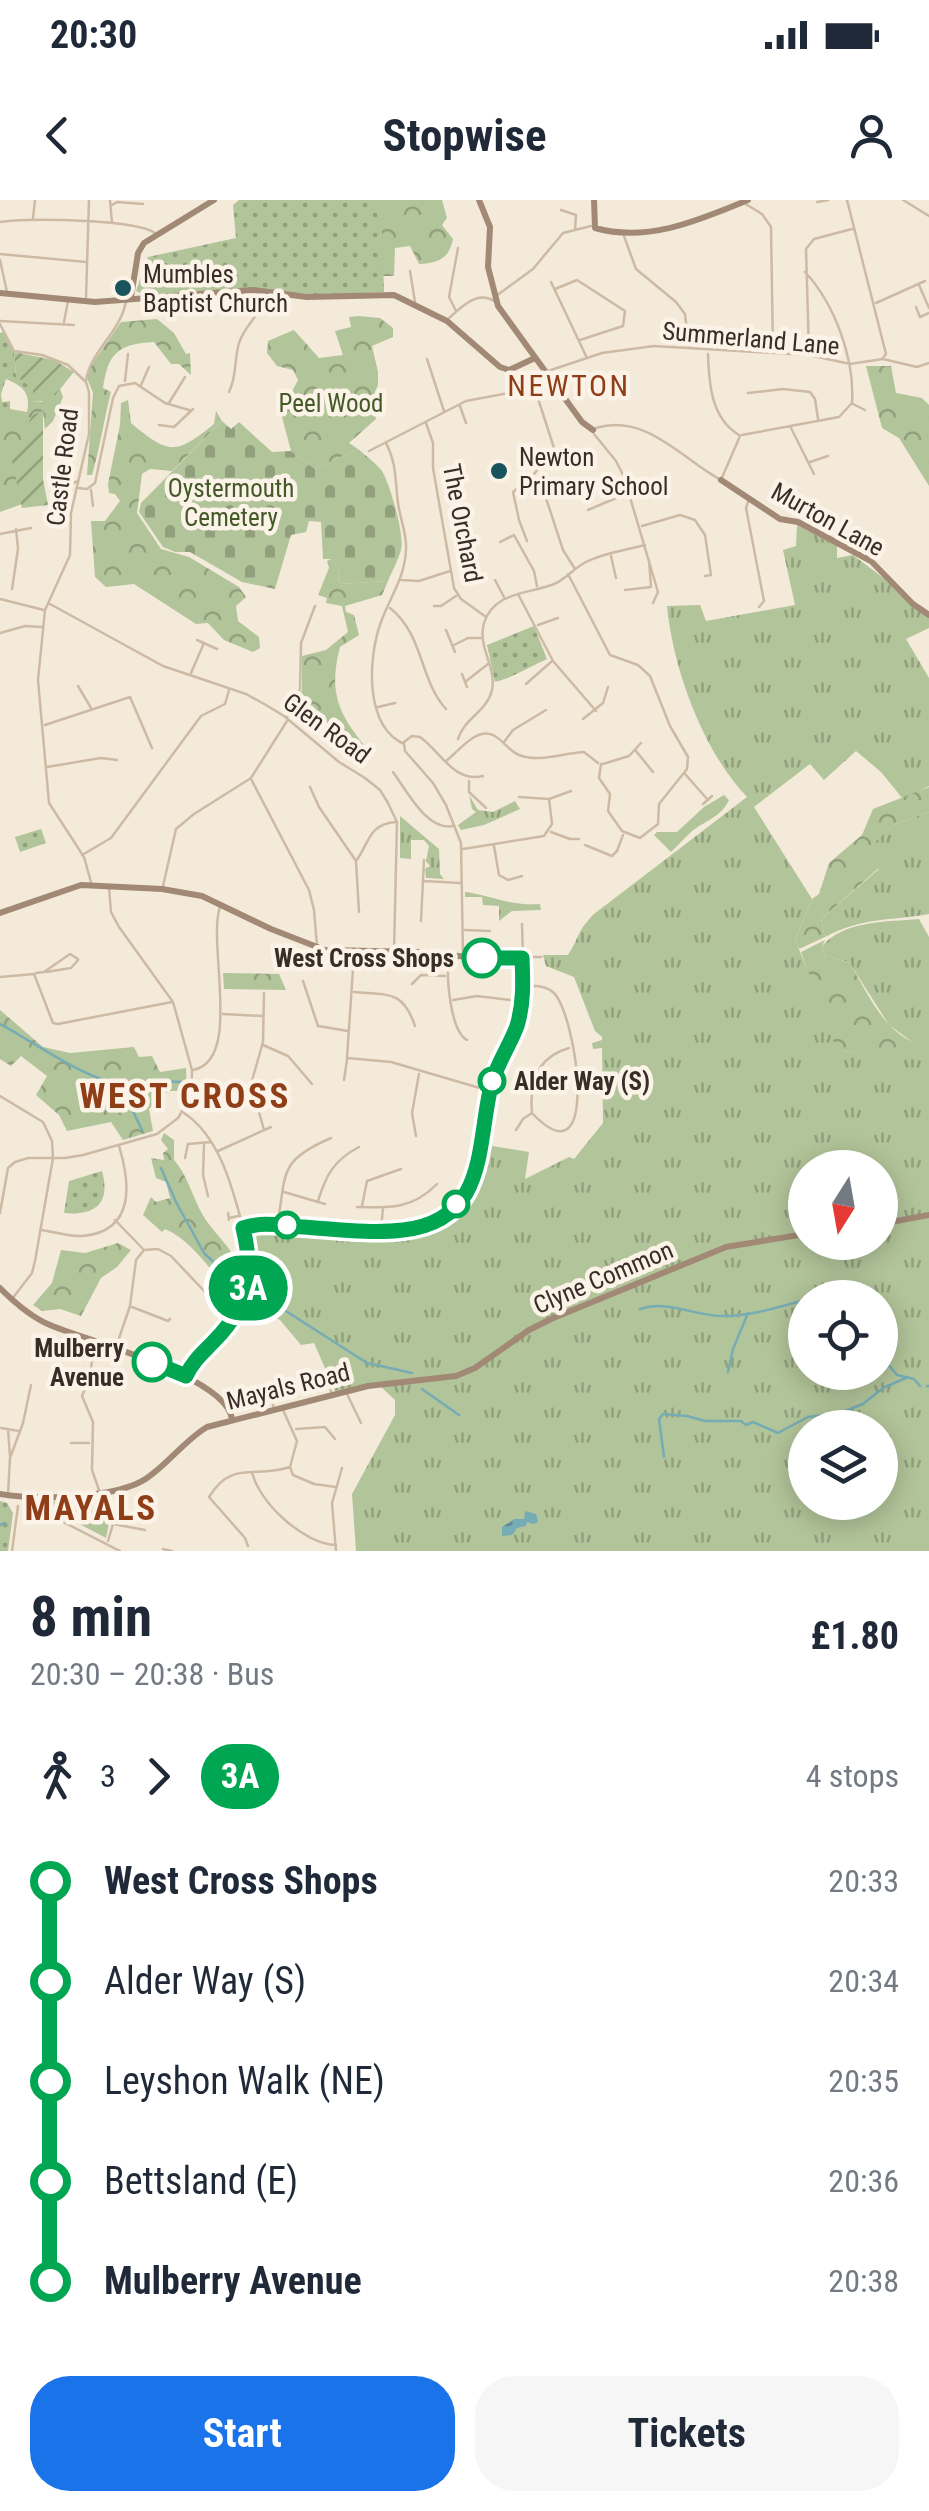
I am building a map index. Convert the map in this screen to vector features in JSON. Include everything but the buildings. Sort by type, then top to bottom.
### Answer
[{"type":"street","points":[[34,219],[35,200]]},
{"type":"street","points":[[86,301],[89,200]]},
{"type":"street","points":[[86,382],[91,360],[99,355],[129,298],[138,253],[155,234],[214,200]]},
{"type":"street","points":[[479,200],[490,227],[488,267],[498,306]]},
{"type":"street","points":[[818,202],[828,200]]},
{"type":"street","points":[[848,200],[886,354],[883,359]]},
{"type":"street","points":[[903,200],[929,216]]},
{"type":"street","points":[[592,225],[596,201]]},
{"type":"street","points":[[495,296],[534,268],[566,232],[592,225],[624,234],[676,226],[745,201],[771,227],[772,353]]},
{"type":"street","points":[[112,224],[111,202],[143,204]]},
{"type":"street","points":[[568,203],[564,210],[576,215],[575,230]]},
{"type":"street","points":[[0,222],[34,219],[112,224],[147,228],[155,234]]},
{"type":"street","points":[[808,355],[806,249],[810,242],[853,229]]},
{"type":"street","points":[[624,234],[636,269],[685,314],[689,348]]},
{"type":"street","points":[[456,311],[449,296],[458,248]]},
{"type":"street","points":[[88,262],[0,257],[4,293],[86,301],[264,291],[307,297],[394,295],[466,334],[500,368],[509,370],[534,358]]},
{"type":"street","points":[[410,271],[415,303]]},
{"type":"street","points":[[708,351],[708,381],[714,402],[729,429],[740,436],[840,418],[852,404],[850,364],[820,288],[805,272]]},
{"type":"street","points":[[555,289],[578,280],[625,310],[624,326],[580,340]]},
{"type":"street","points":[[874,304],[924,281]]},
{"type":"street","points":[[551,282],[587,357]]},
{"type":"street","points":[[916,307],[921,319],[929,310],[918,284]]},
{"type":"street","points":[[806,294],[820,288]]},
{"type":"street","points":[[228,392],[234,381],[240,339],[257,318],[264,291]]},
{"type":"street","points":[[446,321],[482,296],[493,300],[582,422],[593,430],[616,461],[630,492],[650,559],[658,596],[653,603]]},
{"type":"street","points":[[64,324],[68,299]]},
{"type":"street","points":[[0,323],[74,325]]},
{"type":"street","name":"Castle Road","points":[[0,323],[14,351],[42,354],[61,362],[86,382],[89,392],[89,434],[82,479],[71,513],[70,555],[46,610],[38,680],[49,803],[82,855],[91,884]]},
{"type":"street","name":"Summerland Lane","points":[[547,371],[620,348],[808,355],[850,364],[883,359],[916,367],[929,363]]},
{"type":"street","points":[[91,487],[96,480],[115,391],[126,382],[128,354]]},
{"type":"street","points":[[426,362],[445,413]]},
{"type":"street","points":[[140,386],[149,367]]},
{"type":"street","points":[[168,404],[185,377]]},
{"type":"street","points":[[369,450],[460,404],[535,388],[552,380]]},
{"type":"street","points":[[126,382],[168,404],[191,409],[177,426],[164,428],[159,424]]},
{"type":"street","points":[[527,541],[513,492],[534,474],[554,448],[535,388]]},
{"type":"street","points":[[748,393],[799,389],[810,392],[816,400],[819,421]]},
{"type":"street","points":[[754,391],[756,397]]},
{"type":"street","points":[[460,404],[466,423]]},
{"type":"street","points":[[852,404],[864,410]]},
{"type":"street","name":"The Orchard","points":[[426,423],[433,443],[432,460],[457,595],[486,617]]},
{"type":"street","points":[[789,425],[814,474]]},
{"type":"street","name":"Murton Lane","points":[[593,430],[612,426],[672,444],[780,519],[798,522],[871,560],[913,604],[929,615]]},
{"type":"street","points":[[160,434],[164,428]]},
{"type":"street","points":[[721,480],[740,436]]},
{"type":"street","points":[[386,443],[396,462],[398,506],[406,540],[401,580],[378,629],[372,664],[377,707],[384,726],[404,744]]},
{"type":"street","points":[[808,462],[828,456]]},
{"type":"street","points":[[51,492],[82,479]]},
{"type":"street","points":[[78,488],[91,487]]},
{"type":"street","points":[[91,487],[96,503]]},
{"type":"street","points":[[554,488],[544,492],[563,550],[575,569]]},
{"type":"street","points":[[588,510],[630,492]]},
{"type":"street","points":[[749,498],[746,508],[763,586],[764,602],[759,607]]},
{"type":"street","points":[[641,526],[680,516],[696,520],[705,535],[711,575]]},
{"type":"street","points":[[0,534],[31,528]]},
{"type":"street","points":[[12,589],[18,549],[16,530]]},
{"type":"street","points":[[500,542],[514,534],[534,571],[538,588]]},
{"type":"street","points":[[458,739],[489,698],[493,682],[482,638],[486,617],[518,593],[552,585],[575,569],[610,554],[646,545]]},
{"type":"street","points":[[610,554],[616,578]]},
{"type":"street","points":[[401,580],[419,580],[451,570]]},
{"type":"street","points":[[568,574],[607,651],[617,660],[638,666],[653,681],[670,726],[688,757],[684,773],[658,804],[658,824],[644,837]]},
{"type":"street","points":[[495,580],[505,599]]},
{"type":"street","points":[[625,590],[654,586]]},
{"type":"street","points":[[518,593],[552,661],[596,711]]},
{"type":"street","points":[[434,606],[442,606],[457,595]]},
{"type":"street","points":[[0,600],[46,610]]},
{"type":"street","name":"Glen Road","points":[[48,603],[163,666],[246,694],[287,719],[380,790],[397,822]]},
{"type":"street","points":[[162,888],[179,825],[250,778],[287,719],[300,689],[301,642],[315,606]]},
{"type":"street","points":[[388,608],[408,626],[430,682],[446,709]]},
{"type":"street","points":[[537,626],[558,618]]},
{"type":"street","points":[[0,632],[25,626],[45,627]]},
{"type":"street","points":[[446,630],[456,652]]},
{"type":"street","points":[[454,646],[468,638],[482,638]]},
{"type":"street","points":[[197,640],[217,649]]},
{"type":"street","points":[[190,674],[204,644]]},
{"type":"street","points":[[526,684],[552,661]]},
{"type":"street","points":[[462,674],[466,684],[489,664]]},
{"type":"street","points":[[524,674],[530,678]]},
{"type":"street","points":[[78,686],[92,709]]},
{"type":"street","points":[[583,719],[603,703],[608,687]]},
{"type":"street","points":[[82,855],[112,838],[201,716],[225,704],[229,689]]},
{"type":"street","points":[[43,725],[128,698],[134,701],[152,748]]},
{"type":"street","points":[[377,707],[392,706]]},
{"type":"street","points":[[504,744],[513,730],[546,710]]},
{"type":"street","points":[[446,761],[482,734],[493,736],[520,755],[543,758],[584,752],[601,764]]},
{"type":"street","points":[[463,957],[462,849],[439,793],[404,750],[404,744],[412,736],[420,737],[457,774],[469,779],[479,776]]},
{"type":"street","points":[[601,764],[629,756],[640,743]]},
{"type":"street","points":[[635,750],[653,772]]},
{"type":"street","points":[[45,768],[101,758],[117,760]]},
{"type":"street","points":[[601,764],[600,780],[610,794],[608,811],[624,834],[644,837]]},
{"type":"street","points":[[642,772],[648,768]]},
{"type":"street","points":[[393,772],[430,820],[442,827],[455,825]]},
{"type":"street","points":[[684,773],[710,798],[703,804]]},
{"type":"street","points":[[250,778],[308,890],[317,948]]},
{"type":"street","points":[[469,779],[468,792],[478,805],[486,808]]},
{"type":"street","points":[[310,787],[356,861],[360,912]]},
{"type":"street","points":[[518,797],[526,802],[549,800],[570,791]]},
{"type":"street","points":[[462,849],[507,840],[535,840],[550,831],[549,800]]},
{"type":"street","points":[[356,861],[370,832],[379,825],[397,822],[394,951]]},
{"type":"street","points":[[550,831],[580,840]]},
{"type":"street","points":[[585,846],[614,856],[624,834]]},
{"type":"street","points":[[644,837],[647,844]]},
{"type":"street","points":[[592,849],[596,842]]},
{"type":"street","points":[[493,844],[498,873],[508,880],[520,877],[521,884]]},
{"type":"street","points":[[422,921],[424,860]]},
{"type":"street","points":[[424,881],[461,882]]},
{"type":"street","points":[[0,912],[91,884],[162,888],[192,893],[317,948],[463,957],[541,957]]},
{"type":"street","points":[[0,1214],[10,1166],[24,1158],[82,1155],[157,1134],[169,1127],[190,1096],[192,1070],[173,1002],[111,912],[109,884]]},
{"type":"street","points":[[192,1070],[202,1069],[210,1061],[221,1014],[216,926],[220,906]]},
{"type":"street","points":[[244,1231],[263,1222],[407,1230],[437,1220],[462,1197],[478,1167],[490,1091],[522,1001],[522,924]]},
{"type":"street","points":[[463,930],[490,931]]},
{"type":"street","points":[[516,931],[522,930]]},
{"type":"street","points":[[344,1080],[354,952]]},
{"type":"street","points":[[0,977],[34,974],[72,968],[78,959],[70,954],[44,972]]},
{"type":"street","points":[[449,955],[447,976],[458,1033],[467,1040]]},
{"type":"street","points":[[34,974],[53,1022],[69,1024],[173,1002]]},
{"type":"street","points":[[412,984],[421,975],[447,976]]},
{"type":"street","points":[[303,980],[318,1026],[349,1031]]},
{"type":"street","points":[[305,988],[310,986]]},
{"type":"street","points":[[523,986],[539,986],[555,994],[564,1012],[578,1086],[574,1123],[567,1129],[558,1130],[532,1113]]},
{"type":"street","points":[[352,992],[398,998],[406,1004],[415,1026]]},
{"type":"street","points":[[264,993],[262,1045],[251,1084],[264,1130]]},
{"type":"street","points":[[452,1001],[477,996],[522,1001]]},
{"type":"street","points":[[221,1014],[263,1016]]},
{"type":"street","points":[[407,1022],[413,1020]]},
{"type":"street","points":[[262,1045],[288,1056],[312,1084]]},
{"type":"street","points":[[532,1113],[539,1066],[549,1056],[572,1047]]},
{"type":"street","points":[[348,1058],[390,1062],[490,1091]]},
{"type":"street","points":[[416,1136],[412,1113],[419,1073]]},
{"type":"street","points":[[0,1096],[43,1122],[52,1141],[53,1158],[32,1273],[11,1300]]},
{"type":"street","points":[[182,1112],[200,1124],[217,1152],[244,1231],[250,1276],[237,1314],[186,1376]]},
{"type":"street","points":[[516,1130],[532,1113]]},
{"type":"street","points":[[217,1152],[271,1127]]},
{"type":"street","points":[[278,1224],[287,1171],[296,1154],[331,1138]]},
{"type":"street","points":[[184,1158],[188,1144],[212,1142]]},
{"type":"street","points":[[40,1230],[88,1236],[115,1220],[124,1208],[128,1190],[119,1144]]},
{"type":"street","points":[[204,1145],[203,1175],[208,1196]]},
{"type":"street","points":[[318,1202],[336,1162],[360,1147]]},
{"type":"street","points":[[401,1169],[393,1168],[367,1181],[359,1208],[410,1204],[436,1184]]},
{"type":"street","points":[[283,1192],[325,1204]]},
{"type":"street","points":[[381,1230],[383,1208]]},
{"type":"street","points":[[898,1221],[929,1215]]},
{"type":"street","points":[[229,1217],[240,1216]]},
{"type":"street","points":[[115,1220],[144,1250],[163,1250],[207,1294],[237,1314]]},
{"type":"street","name":"Clyne Common","points":[[368,1386],[456,1376],[551,1319],[708,1254],[747,1242],[788,1236]]},
{"type":"street","points":[[115,1348],[130,1306],[135,1265],[144,1250]]},
{"type":"street","points":[[0,1288],[11,1300],[50,1325],[186,1376],[229,1409],[232,1419]]},
{"type":"street","points":[[130,1306],[169,1320],[166,1327]]},
{"type":"street","points":[[96,1342],[89,1379],[82,1393],[93,1422],[92,1470],[113,1524],[112,1537],[107,1542]]},
{"type":"street","points":[[324,1371],[333,1396]]},
{"type":"street","points":[[10,1458],[31,1385]]},
{"type":"street","name":"Mayals Road","points":[[7,1495],[26,1500],[100,1492],[140,1482],[203,1430],[232,1419],[368,1386]]},
{"type":"street","points":[[260,1392],[284,1387]]},
{"type":"street","points":[[268,1390],[294,1430],[297,1441],[290,1467],[293,1474],[336,1487]]},
{"type":"street","points":[[346,1392],[360,1423]]},
{"type":"street","points":[[294,1430],[325,1426],[335,1439]]},
{"type":"street","points":[[1,1428],[20,1431]]},
{"type":"street","points":[[8,1429],[7,1495],[18,1506]]},
{"type":"street","points":[[71,1443],[90,1443]]},
{"type":"street","points":[[248,1546],[209,1498],[224,1477],[236,1472],[290,1467]]},
{"type":"street","points":[[252,1472],[256,1488],[272,1510],[325,1545],[336,1548],[332,1503],[342,1468]]},
{"type":"street","points":[[12,1551],[18,1506],[26,1500],[117,1550]]},
{"type":"street","points":[[113,1524],[145,1530]]},
{"type":"street","points":[[163,1549],[172,1551]]},
{"type":"green space","points":[[239,200],[373,200],[382,231],[384,292],[316,295],[251,289],[144,295],[136,291],[148,257],[236,238],[233,205]]},
{"type":"green space","points":[[373,200],[442,200],[447,218],[442,225],[453,239],[449,251],[437,261],[419,264],[410,246],[395,248],[394,276],[379,276]]},
{"type":"green space","name":"Peel Wood","points":[[349,317],[380,318],[393,328],[393,337],[372,346],[378,372],[372,400],[376,419],[349,443],[358,449],[315,469],[291,451],[281,413],[298,380],[293,370],[277,366],[267,353],[268,341],[294,330],[319,358],[343,355],[335,331],[351,327]]},
{"type":"green space","points":[[157,319],[174,333],[186,354],[190,353],[191,375],[179,364],[171,364],[154,342],[132,345],[117,353],[105,376],[103,388],[111,392],[92,475],[87,475],[93,393],[87,378],[92,364],[121,322]]},
{"type":"green space","points":[[0,333],[14,351],[16,376],[34,389],[33,410],[27,415],[0,411]],"holes":[[[6,379],[27,395],[27,412],[10,409],[10,401],[2,402]]]},
{"type":"green space","points":[[14,352],[54,360],[74,372],[51,397],[33,401],[33,389],[16,376]]},
{"type":"green space","points":[[866,366],[891,366],[896,393],[922,398],[929,405],[929,486],[899,438],[882,428]]},
{"type":"green space","points":[[60,389],[63,397],[53,421],[45,429],[43,411],[29,422],[29,445],[17,481],[22,504],[0,512],[0,411],[8,409],[27,415],[33,410],[33,401],[41,402]]},
{"type":"green space","points":[[128,400],[131,423],[164,446],[181,446],[190,441],[214,424],[216,411],[222,421],[172,471],[150,469],[142,474],[137,513],[161,549],[189,557],[239,587],[246,597],[236,606],[238,621],[259,637],[260,648],[253,652],[224,640],[208,623],[196,624],[134,584],[106,587],[95,577],[91,521],[105,521],[120,501],[109,493],[108,484],[121,403]]},
{"type":"green space","points":[[43,411],[43,479],[48,505],[22,508],[9,446],[29,444],[29,422],[33,415]]},
{"type":"green space","name":"Oystermouth Cemetery","points":[[222,421],[231,429],[239,422],[272,452],[291,451],[315,469],[358,449],[376,465],[389,487],[401,534],[401,550],[388,581],[338,584],[339,569],[331,559],[323,559],[321,522],[309,521],[306,532],[291,535],[275,589],[242,582],[190,552],[163,547],[139,512],[141,503]]},
{"type":"green space","points":[[797,525],[837,546],[837,558],[853,555],[929,617],[929,628],[906,639],[929,678],[929,786],[903,799],[881,772],[856,751],[824,780],[810,764],[754,807],[812,899],[795,940],[842,1051],[926,1060],[915,1044],[889,1025],[849,962],[825,956],[822,946],[842,931],[894,921],[919,919],[929,937],[929,1551],[356,1551],[352,1494],[395,1415],[395,1400],[377,1383],[335,1391],[314,1343],[301,1345],[280,1320],[247,1301],[252,1278],[249,1231],[265,1228],[368,1236],[402,1234],[432,1226],[457,1209],[475,1183],[486,1145],[529,1152],[525,1179],[569,1157],[574,1159],[603,1123],[602,1048],[593,1049],[592,1043],[602,1037],[595,1031],[574,977],[546,966],[543,955],[568,955],[594,914],[747,797],[717,757],[693,708],[676,656],[667,606],[700,605],[706,621],[795,605],[783,550],[796,546]]},
{"type":"green space","points":[[331,559],[339,569],[338,584],[388,581],[382,595],[345,606],[346,612],[354,615],[359,635],[340,647],[336,664],[340,706],[372,755],[315,714],[294,706],[302,690],[302,656],[326,650],[348,632],[342,606],[326,603],[327,598],[318,595],[329,568],[327,561]]},
{"type":"green space","points":[[534,626],[547,659],[495,682],[487,645]]},
{"type":"green space","points":[[929,787],[929,812],[895,824],[865,851],[879,868],[821,919],[825,937],[799,949],[795,940],[812,899],[819,894],[829,863],[862,835],[873,809]]},
{"type":"green space","points":[[469,795],[478,810],[493,812],[515,801],[520,809],[484,825],[461,830],[458,825],[476,812]]},
{"type":"green space","points":[[724,795],[729,800],[721,811],[671,852],[654,835],[677,832]]},
{"type":"green space","points":[[929,812],[929,914],[864,923],[825,937],[821,919],[879,869],[864,851],[895,824]]},
{"type":"green space","points":[[400,816],[439,849],[440,874],[444,879],[426,878],[429,846],[424,840],[411,840],[411,859],[400,858]]},
{"type":"green space","points":[[41,829],[46,843],[20,852],[15,837]]},
{"type":"green space","points":[[465,892],[540,904],[541,910],[512,911],[499,921],[499,906],[483,905],[482,897],[465,897]]},
{"type":"green space","points":[[825,940],[825,956],[849,962],[889,1025],[912,1042],[926,1046],[926,1061],[842,1051],[834,1043],[801,952]]},
{"type":"green space","points":[[223,973],[279,974],[286,990],[224,989]]},
{"type":"green space","points":[[0,1010],[43,1047],[70,1053],[134,1047],[139,1057],[152,1056],[160,1072],[186,1068],[187,1091],[168,1091],[149,1109],[153,1131],[123,1140],[111,1122],[67,1131],[59,1115],[36,1095],[47,1076],[21,1056],[11,1066],[0,1059]]},
{"type":"green space","points":[[164,1133],[174,1140],[174,1160],[200,1210],[236,1259],[243,1281],[242,1295],[231,1285],[228,1288],[183,1240],[165,1229],[162,1232],[143,1215],[151,1197],[156,1202],[170,1198],[166,1182],[156,1178],[151,1158],[164,1160],[163,1153],[168,1149],[161,1140]]},
{"type":"green space","points":[[102,1171],[104,1192],[98,1206],[84,1212],[64,1213],[69,1181]]},
{"type":"green space","points":[[118,1243],[131,1250],[101,1278],[81,1316],[60,1309],[42,1311],[33,1305],[52,1283],[61,1250],[85,1253]]},
{"type":"green space","points":[[99,1496],[109,1523],[106,1538],[38,1502]]},
{"type":"green space","points":[[0,1501],[7,1503],[13,1513],[8,1551],[0,1551]]},
{"type":"water","points":[[525,1511],[536,1514],[538,1522],[527,1522],[512,1535],[502,1536],[502,1527],[514,1519],[524,1519]]},
{"type":"waterway","points":[[0,1024],[76,1068],[107,1081],[184,1082]]},
{"type":"waterway","points":[[202,1084],[223,1092],[246,1089]]},
{"type":"waterway","points":[[121,1086],[142,1130]]},
{"type":"waterway","points":[[161,1168],[204,1253],[239,1286]]},
{"type":"waterway","points":[[264,1297],[367,1363],[412,1373]]},
{"type":"waterway","points":[[640,1309],[662,1306],[727,1316],[788,1304]]},
{"type":"waterway","points":[[728,1372],[748,1313]]},
{"type":"waterway","points":[[898,1375],[914,1379],[920,1386]]},
{"type":"waterway","points":[[664,1457],[659,1419],[663,1414],[705,1421],[741,1421],[746,1425],[753,1422],[778,1433],[808,1417],[840,1413],[863,1404],[883,1388],[908,1377]]},
{"type":"waterway","points":[[422,1389],[459,1415]]},
{"type":"waterway","points":[[0,1525],[5,1523]]},
{"type":"bus line","name":"3A","points":[[152,1362],[186,1376],[232,1321],[245,1297],[250,1276],[243,1228],[270,1222],[302,1227],[407,1230],[437,1220],[462,1197],[478,1167],[493,1078],[521,1012],[523,994],[522,958],[482,958]]},
{"type":"place","name":"Mumbles Baptist Church","points":[[123,288]]},
{"type":"place","name":"Newton Primary School","points":[[499,471]]},
{"type":"place","name":"West Cross Shops","points":[[482,958]]},
{"type":"place","name":"Alder Way (S)","points":[[492,1081]]},
{"type":"place","name":"Mulberry Avenue","points":[[152,1362]]},
{"type":"district","name":"NEWTON","points":[[569,386]]},
{"type":"district","name":"WEST CROSS","points":[[185,1096]]},
{"type":"district","name":"MAYALS","points":[[91,1508]]}]
